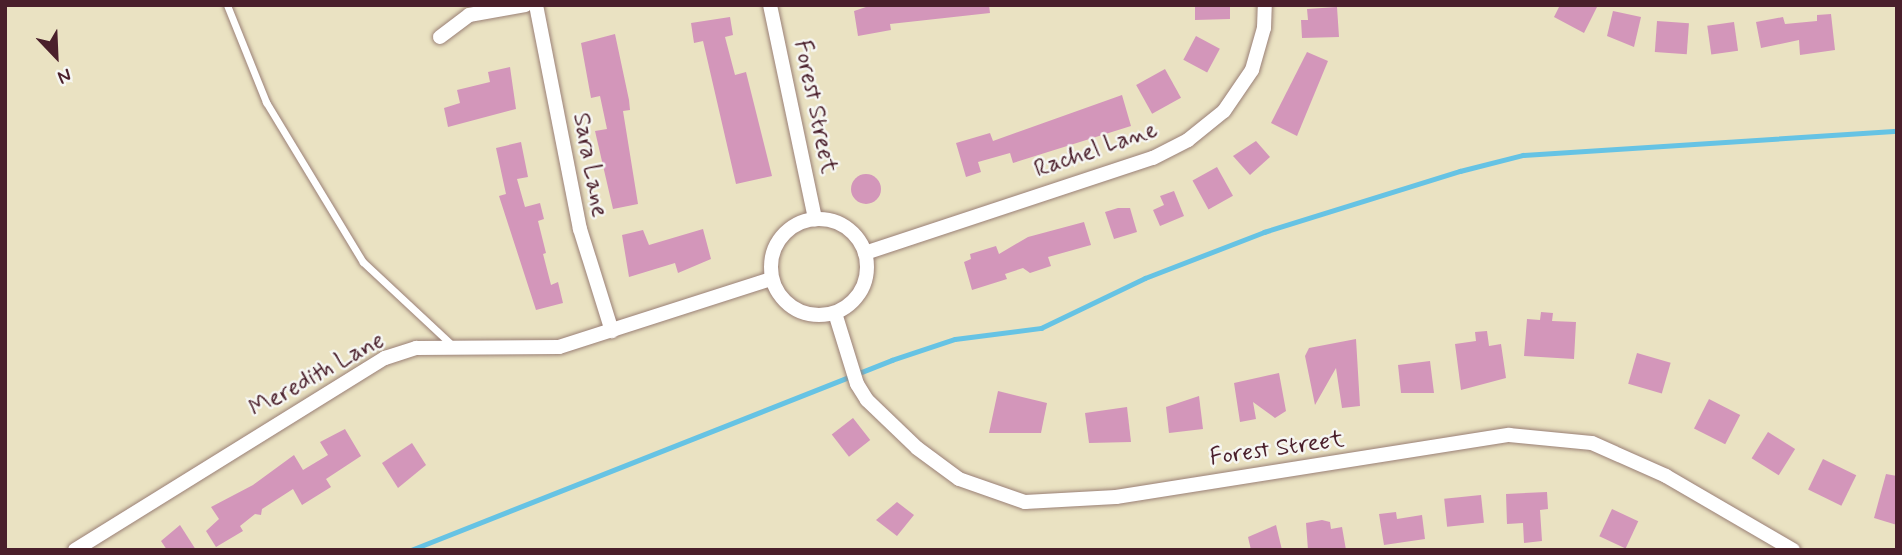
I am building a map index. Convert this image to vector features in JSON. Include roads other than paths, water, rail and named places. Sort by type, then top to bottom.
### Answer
[{"type":"street","points":[[440,37],[469,15],[525,5]]},
{"type":"street","name":"Sara Lane","points":[[536,5],[580,229],[612,331]]},
{"type":"street","name":"Forest Street","points":[[770,5],[815,219]]},
{"type":"street","name":"Rachel Lane","points":[[865,253],[1153,158],[1188,140],[1224,111],[1252,71],[1264,28],[1265,5]]},
{"type":"street","points":[[815,219],[828,220],[851,231],[865,253],[867,268],[861,289],[848,306],[835,313],[811,315],[789,306],[771,279],[770,262],[780,239],[799,223],[815,219]]},
{"type":"street","name":"Meredith Lane","points":[[75,550],[385,358],[416,348],[559,347],[771,279]]},
{"type":"street","name":"Forest Street","points":[[835,313],[857,384],[867,400],[917,447],[959,479],[989,493],[1025,502],[1116,497],[1509,435],[1592,443],[1666,476],[1793,550]]},
{"type":"lane","points":[[228,5],[266,102],[362,262],[455,348]]},
{"type":"waterway","points":[[411,550],[892,360],[955,339],[1041,328],[1145,278],[1264,232],[1460,171],[1523,155],[1897,131]]}]
